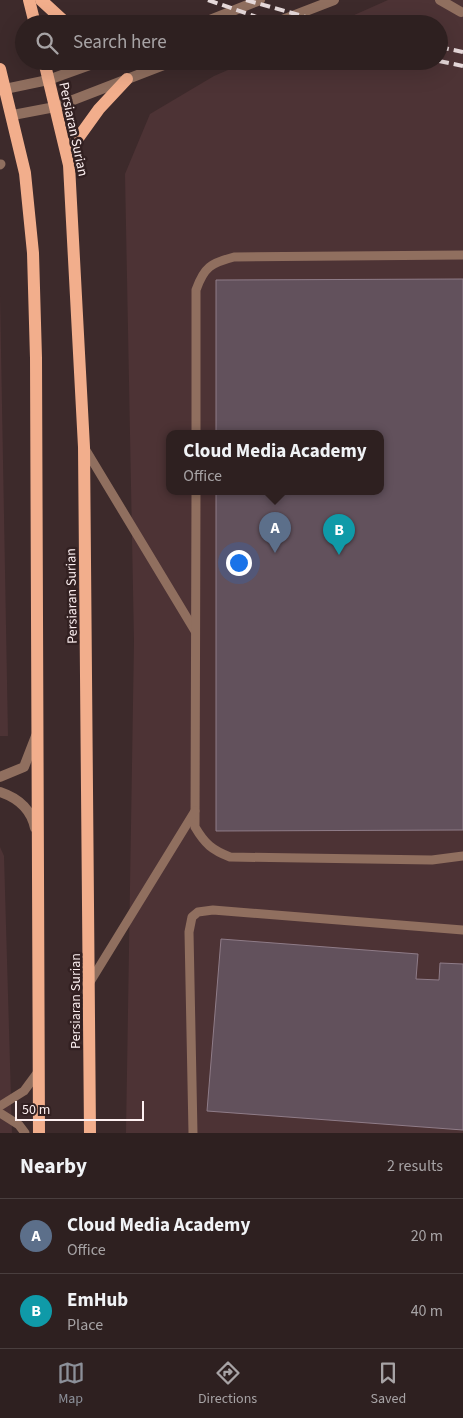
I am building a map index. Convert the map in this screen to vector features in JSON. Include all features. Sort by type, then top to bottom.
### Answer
[{"type":"main road","points":[[29,0],[33,15]]},
{"type":"main road","points":[[41,0],[57,15]]},
{"type":"main road","points":[[0,69],[13,115],[25,173],[33,253],[36,358],[38,1133]]},
{"type":"main road","name":"Persiaran Surian","points":[[46,70],[68,165],[84,447],[90,1133]]},
{"type":"main road","points":[[68,165],[76,140],[98,109],[127,79]]},
{"type":"street","points":[[222,15],[260,0]]},
{"type":"street","points":[[295,15],[334,0]]},
{"type":"street","points":[[440,0],[462,13]]},
{"type":"street","points":[[457,0],[462,13]]},
{"type":"street","points":[[5,89],[48,80],[76,70]]},
{"type":"street","points":[[13,115],[54,107],[150,70]]},
{"type":"street","points":[[0,777],[24,767],[36,735]]},
{"type":"street","points":[[0,792],[14,796],[22,804],[32,818],[37,841]]},
{"type":"lane","points":[[196,430],[196,290],[202,274],[215,262],[234,257],[463,255]]},
{"type":"lane","points":[[84,447],[196,632]]},
{"type":"lane","points":[[196,495],[195,827],[202,838],[214,851],[230,857],[432,860],[463,856]]},
{"type":"lane","points":[[90,982],[195,811]]},
{"type":"lane","points":[[194,1133],[189,932],[192,917],[198,912],[213,910],[463,930]]},
{"type":"lane","points":[[0,1106],[24,1091],[38,1072]]},
{"type":"lane","points":[[0,1113],[19,1126],[25,1133]]},
{"type":"shaded area","points":[[388,0],[463,0],[463,1133],[126,1133],[134,641],[125,174],[150,114],[214,76],[228,70],[448,70],[448,15],[354,15]]},
{"type":"shaded area","points":[[0,295],[8,736],[0,736]]},
{"type":"shaded area","points":[[0,847],[4,856],[12,1133],[0,1133]]},
{"type":"building","points":[[463,279],[463,830],[216,831],[216,495],[384,495],[384,430],[216,430],[216,280]]},
{"type":"building","points":[[221,939],[418,954],[416,979],[439,980],[440,963],[463,964],[463,1130],[207,1111]]},
{"type":"railway","points":[[208,0],[251,15]]},
{"type":"railway","points":[[246,0],[299,15]]},
{"type":"railway","points":[[448,49],[463,52]]},
{"type":"railway","points":[[448,63],[463,66]]},
{"type":"place","name":"Cloud Media Academy","points":[[275,553]]},
{"type":"place","name":"EmHub","points":[[339,555]]}]
